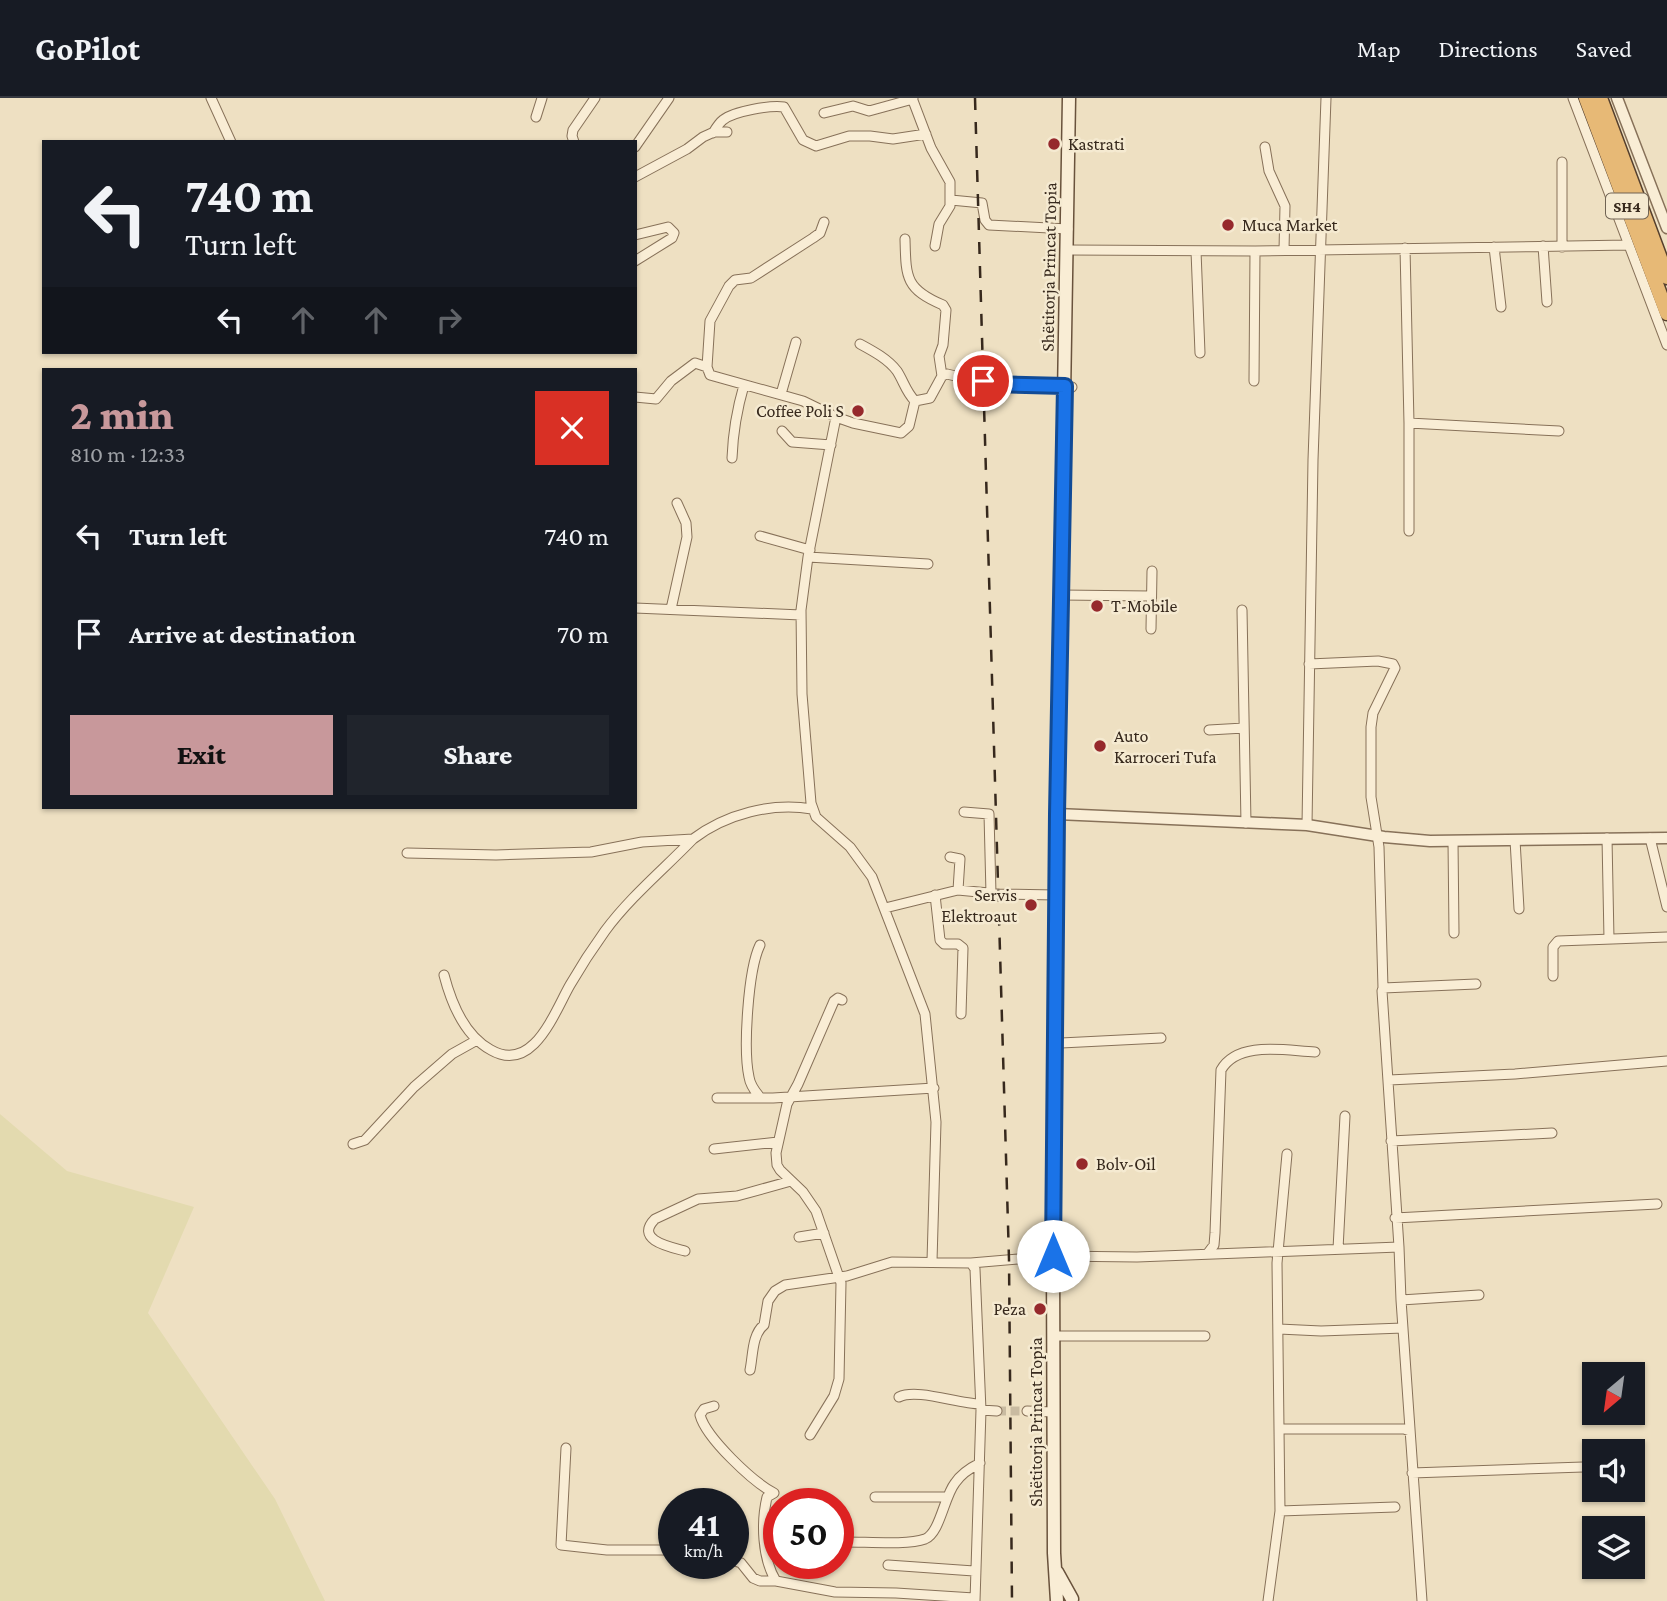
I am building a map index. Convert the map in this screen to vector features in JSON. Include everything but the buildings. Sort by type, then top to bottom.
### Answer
[{"type":"highway","name":"SH4","points":[[1586,98],[1667,313]]},
{"type":"highway","name":"SH4","points":[[1600,98],[1667,277]]},
{"type":"main road","name":"Shëtitorja Princat Topia","points":[[1057,1601],[1053,1256],[1057,814],[1068,386],[1069,98]]},
{"type":"main road","name":"Shëtitorja Princat Topia","points":[[1056,1570],[1072,1600]]},
{"type":"main road","points":[[1057,1601],[1064,1597],[1072,1600]]},
{"type":"street","points":[[211,98],[230,140]]},
{"type":"street","points":[[536,117],[542,98]]},
{"type":"street","points":[[573,140],[573,130],[595,98]]},
{"type":"street","points":[[637,144],[670,98]]},
{"type":"street","points":[[824,113],[853,106],[869,111],[912,98],[931,148],[947,173],[950,206],[939,224],[934,246]]},
{"type":"street","points":[[1307,825],[1309,664],[1326,98]]},
{"type":"street","points":[[1573,98],[1667,345]]},
{"type":"street","points":[[1618,98],[1667,228]]},
{"type":"street","points":[[713,133],[720,121],[730,115],[776,106],[784,107],[803,140],[816,146],[849,136],[893,139],[926,134]]},
{"type":"street","points":[[637,176],[713,133],[727,132]]},
{"type":"street","points":[[1265,147],[1269,171],[1285,206],[1284,250]]},
{"type":"street","points":[[1562,162],[1562,247]]},
{"type":"street","points":[[950,200],[982,203],[985,220],[989,225],[1068,229]]},
{"type":"street","points":[[824,222],[820,233],[813,238],[751,278],[735,280],[729,286],[710,321],[708,371],[715,377],[781,394],[818,407],[836,417],[901,433],[909,426],[915,401]]},
{"type":"street","points":[[637,235],[668,227],[674,233],[672,238],[637,260]]},
{"type":"street","points":[[905,239],[907,278],[911,285],[943,305],[946,310],[943,345],[939,356],[942,376],[930,398],[915,401]]},
{"type":"street","points":[[1068,250],[1255,251],[1628,245]]},
{"type":"street","points":[[1543,246],[1548,302]]},
{"type":"street","points":[[1494,247],[1501,307]]},
{"type":"street","points":[[1405,248],[1409,531]]},
{"type":"street","points":[[1196,251],[1200,353]]},
{"type":"street","points":[[1254,382],[1255,251]]},
{"type":"street","points":[[781,394],[796,342]]},
{"type":"street","points":[[860,344],[891,365],[915,401]]},
{"type":"street","points":[[637,397],[656,399],[670,381],[695,363],[707,367]]},
{"type":"street","points":[[942,376],[951,374],[993,384],[1068,386]]},
{"type":"street","points":[[732,458],[732,436],[744,384]]},
{"type":"street","points":[[836,417],[809,553],[801,615],[802,694],[813,809],[821,823],[842,838],[867,868],[925,1014],[936,1122],[932,1261]]},
{"type":"street","points":[[1409,423],[1559,431]]},
{"type":"street","points":[[782,432],[792,442],[831,445]]},
{"type":"street","points":[[671,609],[687,537],[686,523],[677,503]]},
{"type":"street","points":[[760,537],[809,553],[928,565]]},
{"type":"street","points":[[1151,629],[1152,571]]},
{"type":"street","points":[[1061,595],[1150,597]]},
{"type":"street","points":[[637,608],[801,615]]},
{"type":"street","points":[[1242,610],[1246,823]]},
{"type":"street","points":[[1309,664],[1378,661],[1393,664],[1395,668],[1373,713],[1371,797],[1379,846],[1383,988],[1381,1002],[1389,1080],[1395,1218],[1422,1601]]},
{"type":"street","points":[[1209,730],[1244,728]]},
{"type":"street","points":[[444,975],[449,994],[471,1034],[501,1056],[516,1055],[534,1045],[544,1034],[587,956],[613,919],[645,885],[707,828],[760,810],[794,806],[813,809]]},
{"type":"street","points":[[964,812],[989,814],[991,894]]},
{"type":"street","points":[[1057,814],[1307,825],[1421,841],[1667,838]]},
{"type":"street","points":[[1607,838],[1609,939]]},
{"type":"street","points":[[1650,838],[1667,907]]},
{"type":"street","points":[[407,853],[496,855],[591,852],[642,842],[694,839]]},
{"type":"street","points":[[1515,839],[1519,909]]},
{"type":"street","points":[[1453,841],[1454,933]]},
{"type":"street","points":[[950,857],[960,859],[958,890]]},
{"type":"street","points":[[885,908],[958,890],[991,894],[1056,895]]},
{"type":"street","points":[[935,895],[940,940],[944,944],[958,944],[963,948],[961,1013]]},
{"type":"street","points":[[1553,976],[1555,943],[1667,937]]},
{"type":"street","points":[[759,1096],[748,1076],[747,1027],[752,963],[760,945]]},
{"type":"street","points":[[1383,988],[1476,984]]},
{"type":"street","points":[[810,1435],[834,1396],[839,1379],[842,1313],[840,1276],[810,1200],[777,1165],[778,1142],[787,1104],[834,1001],[838,998],[842,1000]]},
{"type":"street","points":[[1061,1043],[1161,1038]]},
{"type":"street","points":[[353,1144],[365,1140],[414,1087],[452,1054],[477,1040]]},
{"type":"street","points":[[1208,1253],[1214,1245],[1215,1233],[1221,1070],[1232,1058],[1252,1051],[1315,1052]]},
{"type":"street","points":[[1389,1080],[1515,1074],[1667,1060]]},
{"type":"street","points":[[717,1098],[934,1088]]},
{"type":"street","points":[[1338,1249],[1345,1116]]},
{"type":"street","points":[[1391,1141],[1552,1133]]},
{"type":"street","points":[[714,1149],[778,1142]]},
{"type":"street","points":[[1268,1601],[1280,1511],[1278,1251],[1287,1154]]},
{"type":"street","points":[[685,1251],[651,1238],[650,1224],[655,1219],[698,1199],[737,1196],[791,1181]]},
{"type":"street","points":[[1395,1218],[1657,1204]]},
{"type":"street","points":[[799,1237],[824,1233]]},
{"type":"street","points":[[750,1370],[754,1341],[759,1329],[764,1325],[768,1301],[775,1292],[790,1283],[847,1276],[892,1262],[932,1261],[975,1265],[1053,1256],[1137,1257],[1399,1247]]},
{"type":"street","points":[[749,1573],[755,1580],[776,1581],[835,1592],[896,1593],[975,1600],[980,1407],[975,1265]]},
{"type":"street","points":[[1401,1300],[1479,1295]]},
{"type":"street","points":[[1279,1329],[1321,1331],[1403,1328]]},
{"type":"street","points":[[1053,1336],[1205,1336]]},
{"type":"street","points":[[899,1397],[910,1394],[997,1411]]},
{"type":"street","points":[[714,1406],[704,1409],[700,1415],[702,1425],[740,1468],[774,1493],[767,1497],[763,1526],[776,1581]]},
{"type":"street","points":[[1027,1411],[1054,1412]]},
{"type":"street","points":[[1279,1429],[1410,1431]]},
{"type":"street","points":[[566,1448],[561,1545],[607,1550],[658,1550]]},
{"type":"street","points":[[854,1542],[927,1538],[935,1529],[947,1497],[962,1475],[980,1463]]},
{"type":"street","points":[[1412,1474],[1582,1467]]},
{"type":"street","points":[[875,1497],[947,1497]]},
{"type":"street","points":[[1280,1511],[1395,1507]]},
{"type":"street","points":[[888,1565],[974,1571]]},
{"type":"shaded area","points":[[0,1114],[67,1171],[194,1207],[148,1313],[275,1499],[325,1601],[0,1601]]},
{"type":"tunnel","points":[[997,1411],[1027,1411]]},
{"type":"railway","points":[[975,98],[1009,1259],[1012,1601]]},
{"type":"place","name":"Kastrati","points":[[1054,144]]},
{"type":"place","name":"Muca Market","points":[[1228,225]]},
{"type":"place","name":"Coffee Poli S","points":[[858,411]]},
{"type":"place","name":"T-Mobile","points":[[1097,606]]},
{"type":"place","name":"Auto Karroceri Tufa","points":[[1100,746]]},
{"type":"place","name":"Servis Elektroaut","points":[[1031,905]]},
{"type":"place","name":"Bolv-Oil","points":[[1082,1164]]},
{"type":"place","name":"Peza","points":[[1040,1309]]},
{"type":"route","points":[[983,381],[993,384],[1065,386],[1053,1256]]}]
